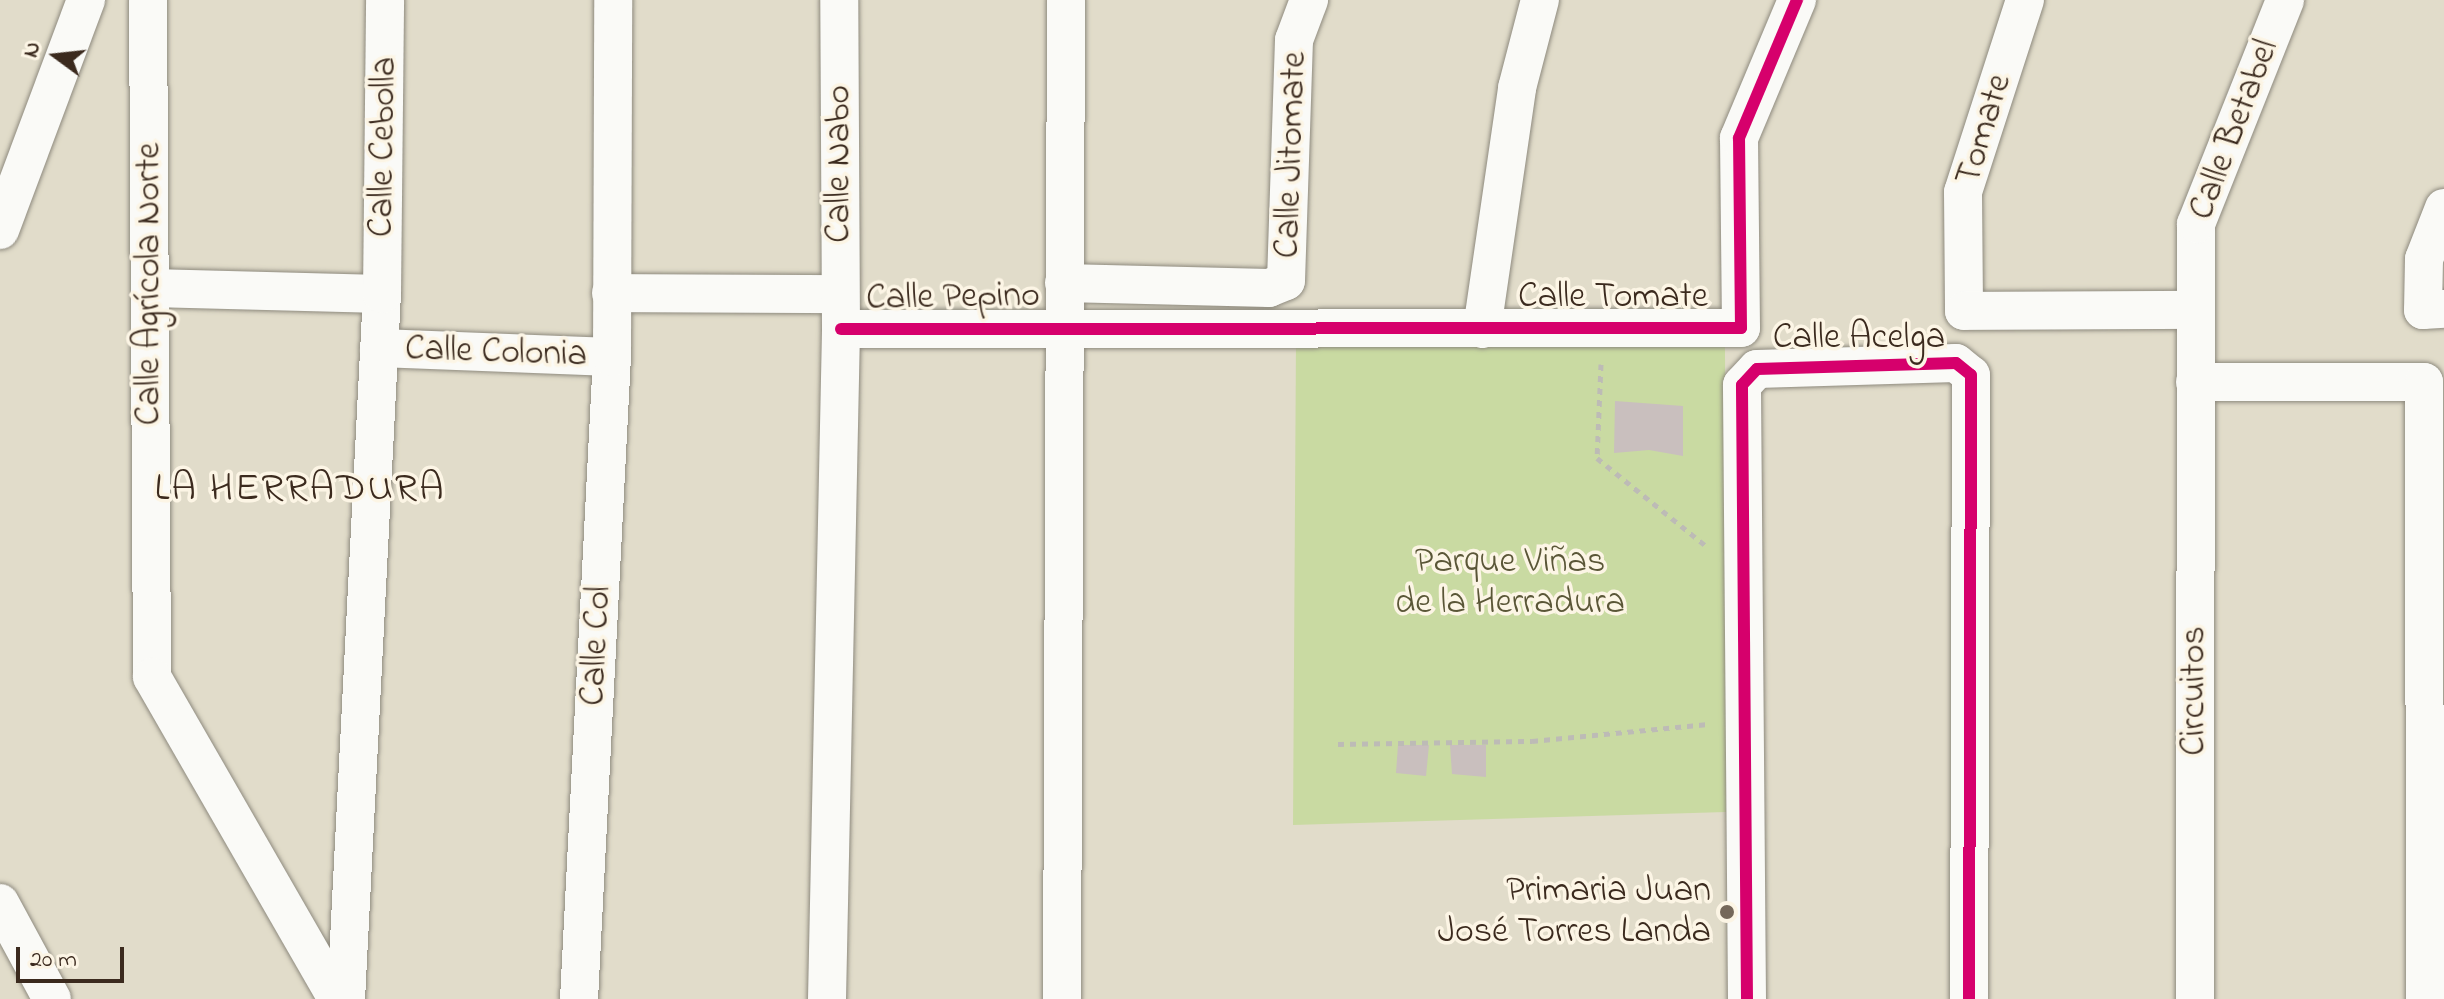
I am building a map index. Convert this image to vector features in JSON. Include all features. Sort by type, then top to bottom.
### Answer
[{"type":"street","points":[[0,230],[86,0]]},
{"type":"street","name":"Calle Agrícola Norte","points":[[148,0],[152,677],[337,999]]},
{"type":"street","name":"Calle Cebolla","points":[[379,348],[385,0]]},
{"type":"street","points":[[613,0],[611,293],[840,312]]},
{"type":"street","name":"Calle Nabo","points":[[839,0],[840,312]]},
{"type":"street","points":[[1066,0],[1066,326],[1482,329]]},
{"type":"street","name":"Calle Jitomate","points":[[1064,283],[1269,288],[1286,281],[1294,40],[1309,0]]},
{"type":"street","name":"Calle Tomate","points":[[1540,0],[1517,88],[1482,329],[1741,328],[1739,138],[1797,0]]},
{"type":"street","name":"Tomate","points":[[2025,0],[1963,192],[1964,311],[2193,310]]},
{"type":"street","name":"Calle Betabel","points":[[2195,382],[2193,310],[2196,224],[2285,0]]},
{"type":"street","points":[[2444,208],[2424,259],[2423,310],[2444,309]]},
{"type":"street","points":[[151,288],[382,294]]},
{"type":"street","name":"Calle Col","points":[[579,999],[612,357],[611,293]]},
{"type":"street","name":"Calle Pepino","points":[[827,999],[840,312],[1066,326],[1062,999]]},
{"type":"street","points":[[346,999],[379,348]]},
{"type":"street","name":"Calle Colonia","points":[[379,348],[612,357]]},
{"type":"street","name":"Calle Acelga","points":[[1747,999],[1742,385],[1757,369],[1956,363],[1971,375],[1969,999]]},
{"type":"street","points":[[2195,382],[2424,382],[2425,999]]},
{"type":"street","name":"Circuitos","points":[[2195,382],[2195,999]]},
{"type":"street","points":[[0,905],[52,999]]},
{"type":"path","points":[[1603,327],[1597,458],[1744,577]]},
{"type":"path","points":[[1338,744],[1532,741],[1712,724]]},
{"type":"green space","name":"Parque Viñas de la Herradura","points":[[1296,341],[1725,344],[1726,812],[1293,825]]},
{"type":"building","points":[[1615,401],[1683,406],[1683,456],[1649,450],[1614,453]]},
{"type":"building","points":[[1398,745],[1429,745],[1426,776],[1396,773]]},
{"type":"building","points":[[1450,745],[1486,745],[1486,777],[1452,774]]},
{"type":"cycle path","points":[[841,329],[1741,328],[1739,138],[1797,0]]},
{"type":"cycle path","points":[[1747,999],[1742,385],[1757,369],[1956,363],[1971,375],[1969,999]]},
{"type":"place","name":"Primaria Juan José Torres Landa","points":[[1727,912]]},
{"type":"district","name":"LA HERRADURA","points":[[300,490]]}]
